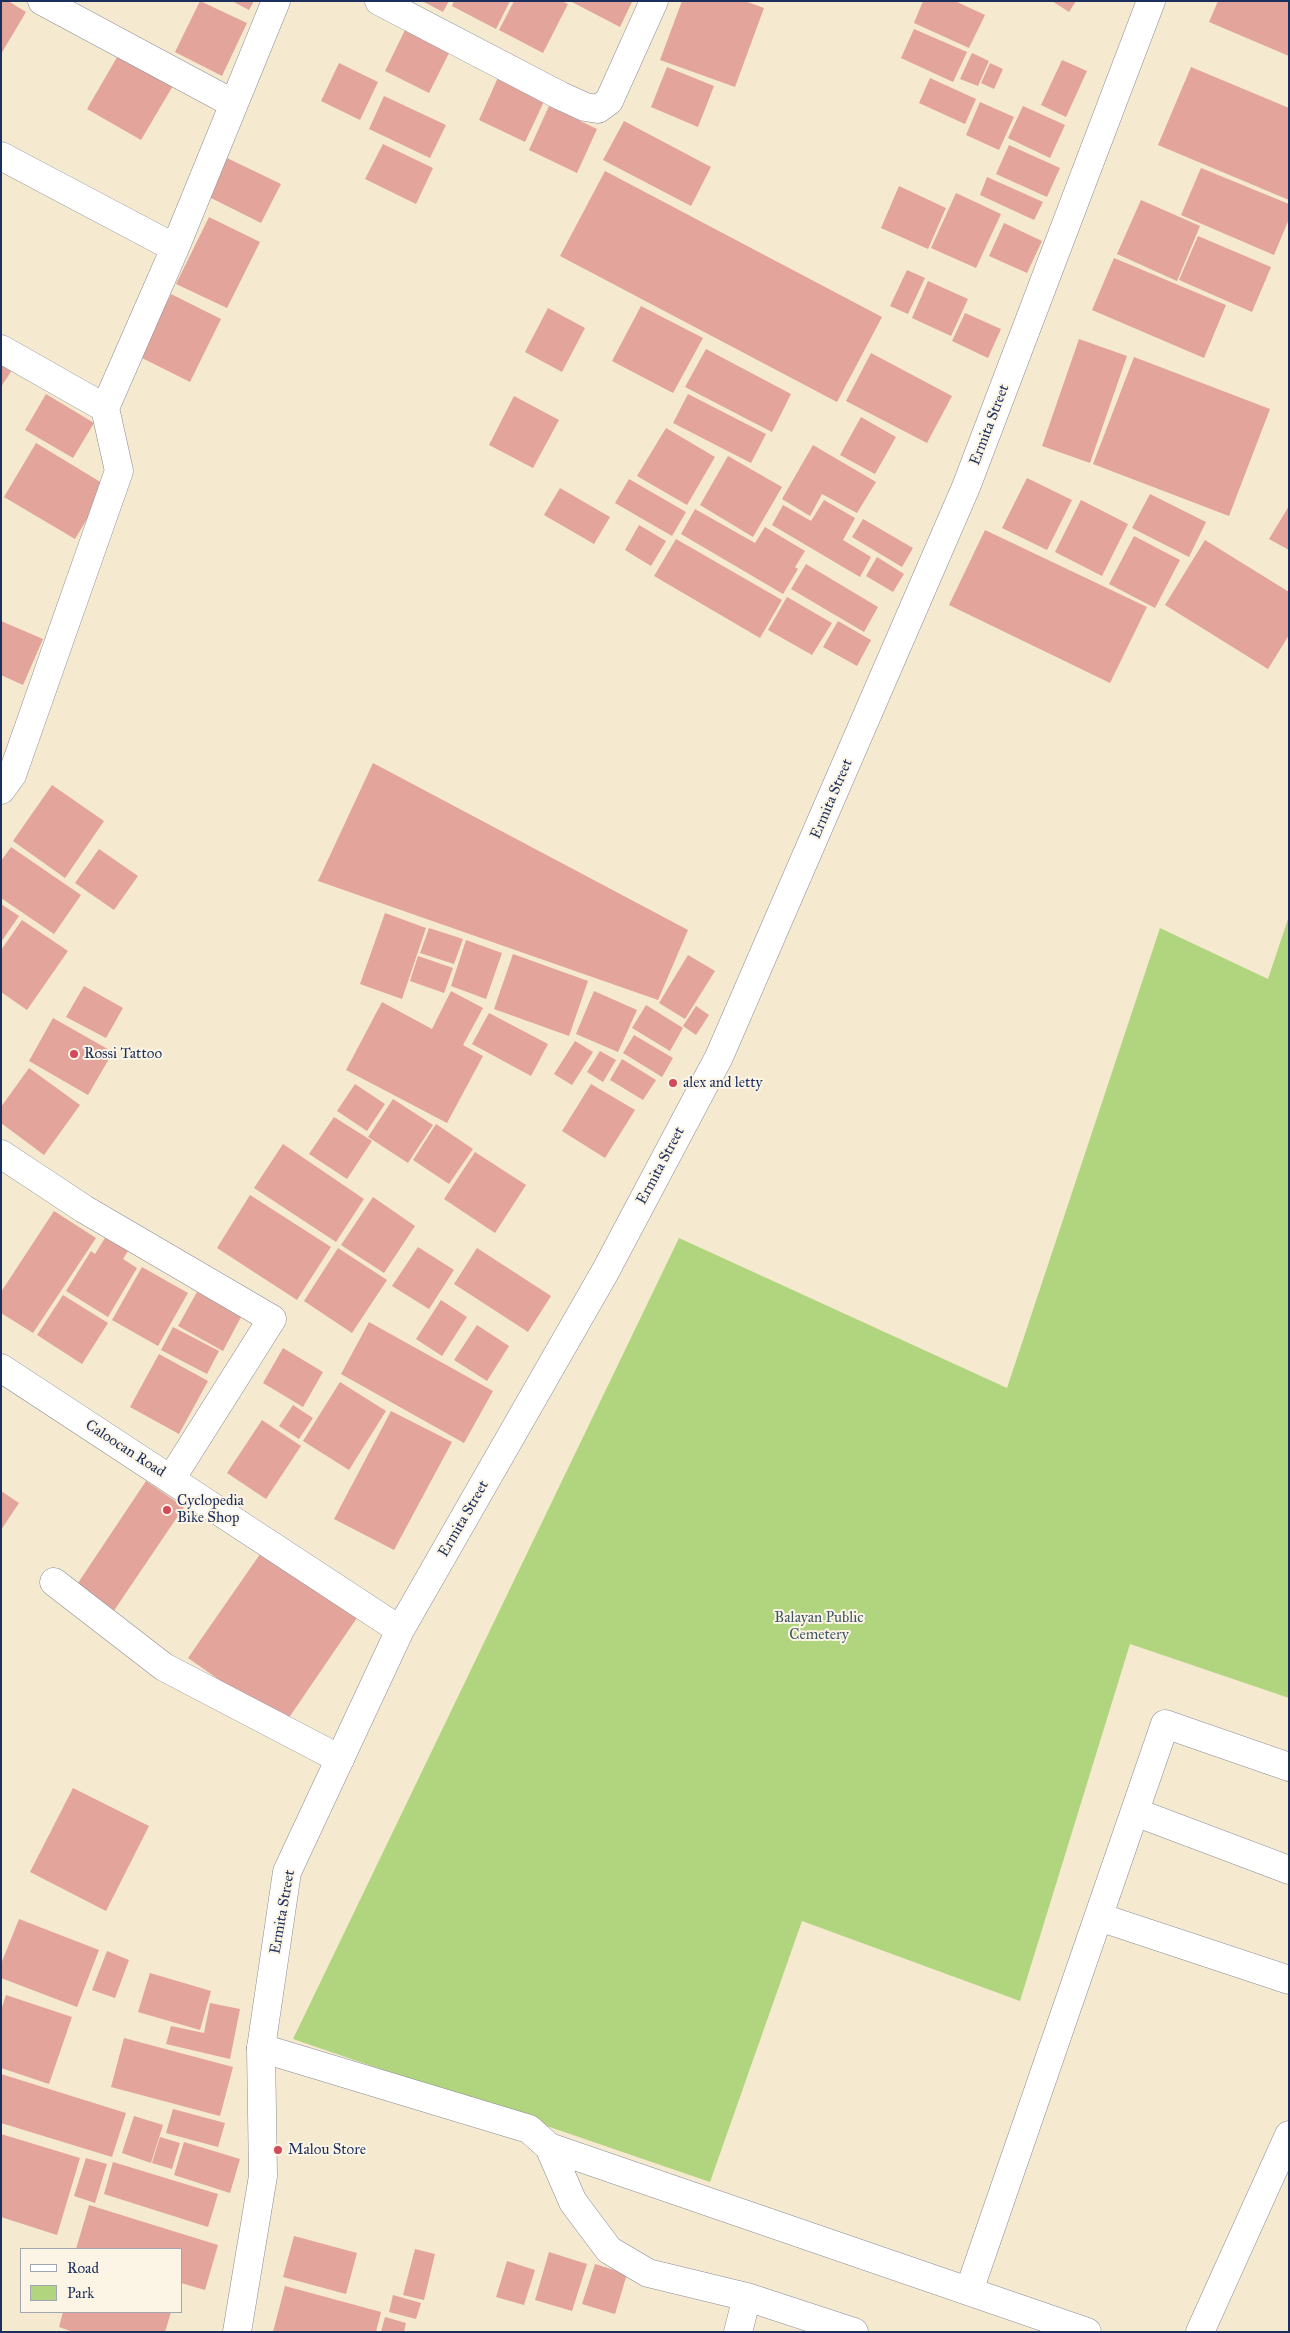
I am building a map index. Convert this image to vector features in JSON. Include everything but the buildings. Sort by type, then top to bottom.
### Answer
[{"type":"street","points":[[42,1],[234,104]]},
{"type":"street","points":[[1,790],[12,775],[119,471],[104,408],[175,248],[276,1]]},
{"type":"street","points":[[379,1],[561,96],[585,107],[598,109],[609,101],[654,1]]},
{"type":"street","name":"Ermita Street","points":[[237,2332],[263,2176],[261,2048],[287,1872],[400,1630],[605,1272],[719,1057],[966,487],[1151,1]]},
{"type":"street","points":[[1,156],[175,248]]},
{"type":"street","points":[[1,348],[104,408]]},
{"type":"street","points":[[1,1154],[84,1209],[272,1319],[171,1479]]},
{"type":"street","name":"Caloocan Road","points":[[1,1368],[400,1630]]},
{"type":"street","points":[[54,1582],[164,1667],[340,1759]]},
{"type":"street","points":[[969,2291],[1166,1724],[1289,1767]]},
{"type":"street","points":[[1135,1812],[1289,1870]]},
{"type":"street","points":[[1099,1917],[1289,1980]]},
{"type":"street","points":[[261,2048],[529,2130],[549,2147],[1087,2332]]},
{"type":"street","points":[[1200,2332],[1289,2135]]},
{"type":"street","points":[[549,2147],[574,2202],[609,2250],[648,2273],[747,2297],[854,2332]]},
{"type":"street","points":[[738,2332],[747,2297]]},
{"type":"green space","name":"Balayan Public Cemetery","points":[[1289,916],[1289,1698],[1130,1644],[1020,2001],[802,1921],[710,2182],[293,2039],[679,1238],[1007,1388],[1160,928],[1268,979]]},
{"type":"place","name":"Rossi Tattoo","points":[[74,1054]]},
{"type":"place","name":"alex and letty","points":[[673,1083]]},
{"type":"place","name":"Cyclopedia Bike Shop","points":[[167,1510]]},
{"type":"place","name":"Malou Store","points":[[278,2150]]}]
